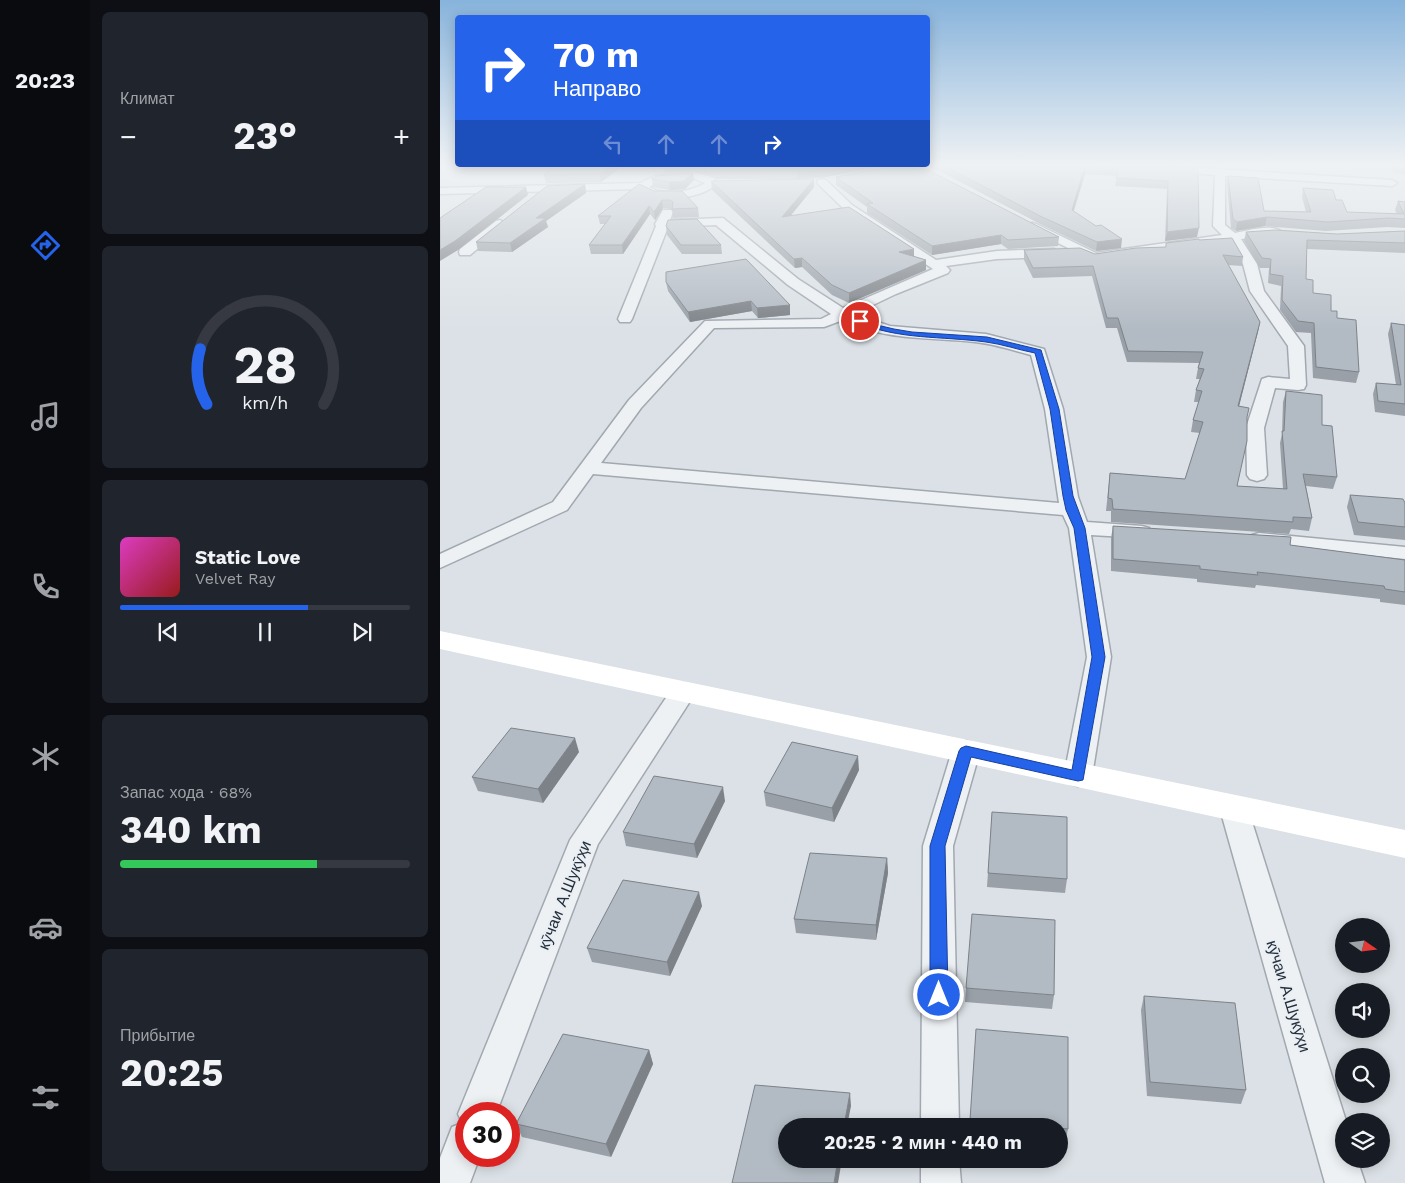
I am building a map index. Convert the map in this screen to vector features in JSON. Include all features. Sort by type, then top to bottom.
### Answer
[{"type":"street","points":[[465,252],[506,219]]},
{"type":"street","points":[[625,319],[654,249],[663,219]]},
{"type":"street","points":[[440,562],[560,506],[635,404],[710,324],[824,323],[891,291],[944,270],[866,219]]},
{"type":"street","points":[[1219,219],[1219,226],[1234,237],[1250,264],[1257,291],[1296,346],[1298,385],[1268,382],[1256,428],[1257,475]]},
{"type":"street","points":[[1019,220],[1094,257],[1265,232],[1284,232]]},
{"type":"street","points":[[661,224],[719,221],[791,281],[844,314],[875,327],[912,334],[987,339],[1038,352],[1054,409],[1098,657],[1078,776]]},
{"type":"street","points":[[934,264],[997,255],[1082,251]]},
{"type":"street","points":[[588,468],[1075,519],[1158,532]]},
{"type":"street","points":[[1237,537],[1405,553]]},
{"type":"street","points":[[440,640],[1405,844]]},
{"type":"street","name":"кӯчаи А.Шукӯҳи","points":[[482,1102],[585,840],[683,692]]},
{"type":"street","points":[[940,1118],[938,846],[966,751]]},
{"type":"street","name":"кӯчаи А.Шукӯҳи","points":[[1234,809],[1345,1183]]},
{"type":"street","points":[[450,1183],[456,1167]]},
{"type":"street","points":[[940,1168],[941,1183]]},
{"type":"building","points":[[440,219],[484,219],[455,241],[440,250]]},
{"type":"building","points":[[505,219],[544,219],[510,243],[476,242]]},
{"type":"building","points":[[609,219],[640,219],[622,245],[589,245]]},
{"type":"building","points":[[697,219],[721,245],[681,245],[666,226],[668,220]]},
{"type":"building","points":[[752,219],[868,219],[914,249],[899,252],[926,260],[849,293],[832,285],[802,258],[794,259]]},
{"type":"building","points":[[891,219],[1024,219],[1059,237],[1008,240],[1001,235],[932,246]]},
{"type":"building","points":[[1047,219],[1086,219],[1096,226],[1101,225],[1122,239],[1097,242]]},
{"type":"building","points":[[1167,219],[1199,219],[1199,228],[1167,232]]},
{"type":"building","points":[[1233,219],[1254,219],[1237,222]]},
{"type":"building","points":[[1294,219],[1371,219],[1328,222]]},
{"type":"building","points":[[1275,230],[1337,234],[1405,231],[1405,243],[1307,240],[1306,279],[1313,280],[1313,293],[1331,295],[1331,311],[1337,311],[1337,318],[1356,320],[1359,372],[1316,367],[1314,323],[1298,321],[1282,300],[1283,276],[1270,274],[1271,259],[1262,258],[1246,232]]},
{"type":"building","points":[[1232,238],[1243,257],[1223,255],[1260,322],[1238,406],[1249,408],[1247,441],[1237,486],[1287,489],[1282,431],[1284,431],[1286,391],[1322,395],[1322,425],[1332,426],[1337,477],[1303,474],[1312,518],[1293,517],[1293,522],[1113,509],[1112,499],[1108,498],[1110,473],[1185,479],[1203,422],[1193,420],[1202,391],[1196,390],[1204,369],[1198,368],[1203,352],[1128,351],[1118,318],[1107,318],[1093,266],[1033,268],[1024,250],[1080,248],[1095,254],[1136,248],[1166,247],[1166,243],[1199,239]]},
{"type":"building","points":[[746,259],[790,305],[757,308],[751,301],[688,312],[666,282],[666,272]]},
{"type":"building","points":[[1391,323],[1405,325],[1405,404],[1378,401],[1376,383],[1401,385]]},
{"type":"building","points":[[1350,495],[1403,499],[1405,503],[1405,527],[1358,522]]},
{"type":"building","points":[[1113,526],[1291,537],[1290,545],[1405,560],[1405,592],[1385,589],[1384,586],[1257,572],[1258,575],[1200,569],[1200,566],[1113,559]]},
{"type":"building","points":[[511,728],[575,738],[538,789],[472,777]]},
{"type":"building","points":[[792,742],[858,756],[832,808],[764,792]]},
{"type":"building","points":[[654,776],[723,787],[694,844],[623,832]]},
{"type":"building","points":[[992,812],[1067,817],[1067,879],[988,873]]},
{"type":"building","points":[[810,853],[887,858],[876,925],[794,919]]},
{"type":"building","points":[[623,880],[699,892],[667,962],[587,948]]},
{"type":"building","points":[[972,914],[1055,920],[1054,995],[966,988]]},
{"type":"building","points":[[1144,996],[1235,1003],[1246,1090],[1150,1082]]},
{"type":"building","points":[[976,1029],[1068,1037],[1068,1118],[970,1118]]},
{"type":"building","points":[[563,1034],[649,1050],[606,1144],[520,1125],[520,1116]]},
{"type":"building","points":[[755,1085],[850,1093],[845,1118],[778,1118],[778,1168],[836,1168],[834,1183],[732,1183]]},
{"type":"route","points":[[860,321],[875,327],[912,334],[987,339],[1038,352],[1054,409],[1071,510],[1079,528],[1098,657],[1078,776],[966,751],[938,846],[939,995]]}]
